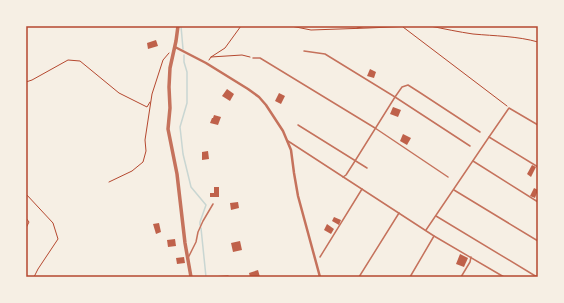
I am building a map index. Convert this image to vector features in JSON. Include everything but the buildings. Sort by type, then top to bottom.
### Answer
[{"type":"street","points":[[178,26],[170,68],[170,108],[168,129],[177,174],[185,243],[191,277]]},
{"type":"street","points":[[175,47],[206,63],[248,89],[259,97],[266,105],[288,140],[291,150],[299,202],[320,277]]},
{"type":"lane","points":[[304,51],[325,54],[470,146]]},
{"type":"lane","points":[[253,58],[260,58],[375,128],[448,177]]},
{"type":"lane","points":[[343,177],[346,175],[402,87],[408,85],[480,132]]},
{"type":"lane","points":[[426,230],[509,108],[538,125]]},
{"type":"lane","points":[[298,125],[367,168]]},
{"type":"lane","points":[[489,137],[538,167]]},
{"type":"lane","points":[[288,140],[434,236],[504,277]]},
{"type":"lane","points":[[473,161],[538,202]]},
{"type":"lane","points":[[320,257],[362,189]]},
{"type":"lane","points":[[454,190],[538,241]]},
{"type":"lane","points":[[188,260],[196,242],[198,232],[213,204]]},
{"type":"lane","points":[[359,277],[399,213]]},
{"type":"lane","points":[[436,216],[537,277]]},
{"type":"lane","points":[[410,277],[434,236]]},
{"type":"lane","points":[[461,277],[470,262],[471,257]]},
{"type":"lane","points":[[214,277],[228,276]]},
{"type":"path","points":[[206,63],[211,57],[225,48],[240,26]]},
{"type":"path","points":[[291,26],[311,30],[413,26]]},
{"type":"path","points":[[353,29],[366,26]]},
{"type":"path","points":[[403,26],[509,108]]},
{"type":"path","points":[[430,26],[472,34],[522,38],[538,42]]},
{"type":"path","points":[[109,182],[132,171],[144,162],[146,151],[145,140],[152,94],[163,60],[175,47]]},
{"type":"path","points":[[211,57],[242,55],[253,58]]},
{"type":"path","points":[[26,82],[68,60],[80,61],[119,93],[147,107],[151,102]]},
{"type":"path","points":[[26,194],[53,223],[58,239],[34,277]]},
{"type":"path","points":[[26,218],[29,222],[26,228]]},
{"type":"waterway","points":[[181,26],[183,49]]},
{"type":"waterway","points":[[184,55],[184,62],[187,72],[187,103],[180,127],[183,154],[191,187],[206,205],[200,225]]},
{"type":"waterway","points":[[201,228],[206,277]]}]
